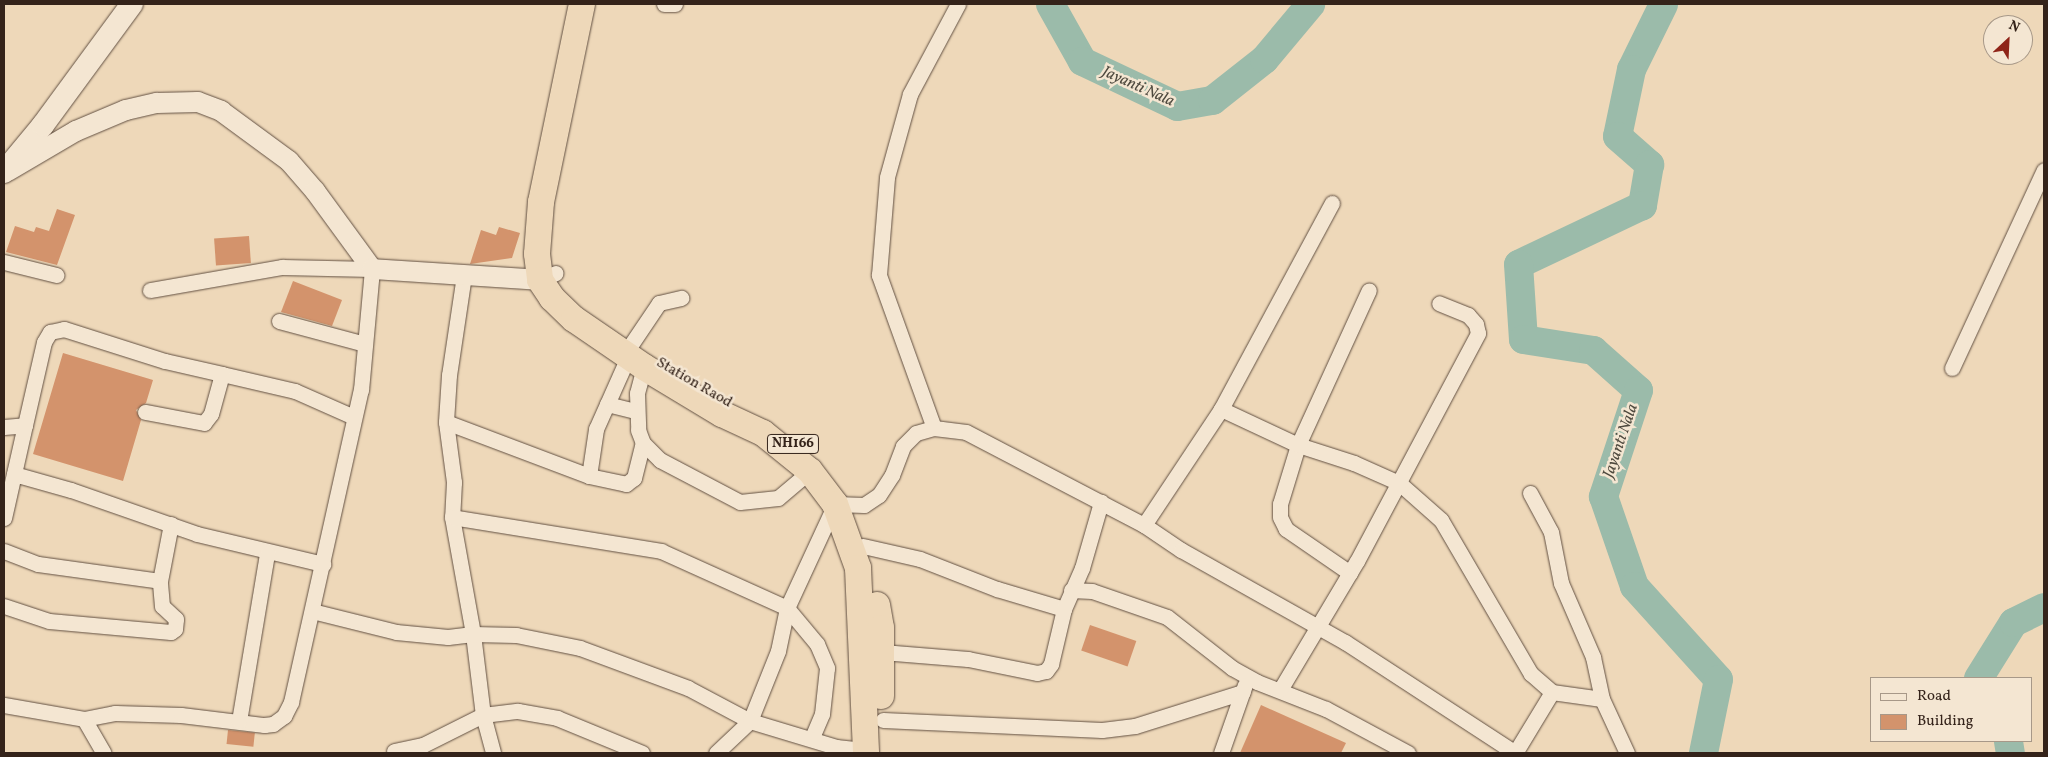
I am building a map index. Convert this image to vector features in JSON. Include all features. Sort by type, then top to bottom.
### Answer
[{"type":"highway","points":[[548,277],[537,254],[541,202],[582,4]]},
{"type":"highway","points":[[548,277],[553,210],[595,4]]},
{"type":"highway","name":"NH166","points":[[548,277],[564,311],[722,414],[763,433],[810,471],[841,503],[858,568],[872,752]]},
{"type":"highway","name":"Station Raod","points":[[634,357],[766,423],[809,457],[841,503],[863,546],[872,574],[882,652],[883,720],[872,752]]},
{"type":"main road","points":[[4,173],[43,125],[132,4]]},
{"type":"street","points":[[664,4],[675,4]]},
{"type":"street","points":[[934,428],[879,275],[887,177],[910,94],[958,4]]},
{"type":"street","points":[[4,173],[76,131],[126,110],[164,103],[198,102],[221,112],[289,161],[315,191],[372,269],[361,390],[324,564],[288,710],[273,724],[115,713],[84,719],[4,705]]},
{"type":"street","points":[[1952,368],[2044,170]]},
{"type":"street","points":[[1144,525],[1221,409],[1332,203]]},
{"type":"street","points":[[4,262],[56,275]]},
{"type":"street","points":[[150,290],[282,267],[548,277]]},
{"type":"street","points":[[464,275],[449,376],[446,422],[454,482],[452,517],[473,634],[483,715],[493,753]]},
{"type":"street","points":[[1350,573],[1286,529],[1280,517],[1280,504],[1298,445],[1369,290]]},
{"type":"street","points":[[589,476],[596,429],[607,404],[634,357],[659,303],[681,298]]},
{"type":"street","points":[[1280,690],[1350,573],[1478,333],[1476,324],[1468,315],[1439,303]]},
{"type":"street","points":[[279,321],[365,344]]},
{"type":"street","points":[[4,518],[44,342],[50,332],[57,330],[83,334],[165,361],[295,392],[354,417]]},
{"type":"street","points":[[634,357],[638,430],[643,444],[660,460],[740,502],[778,498],[810,471]]},
{"type":"street","points":[[144,412],[204,423],[211,414],[222,374]]},
{"type":"street","points":[[607,404],[636,411]]},
{"type":"street","points":[[1221,409],[1298,445],[1354,463],[1399,483],[1441,520],[1531,674],[1552,692],[1602,699]]},
{"type":"street","points":[[446,422],[589,476],[626,484],[634,478],[643,444]]},
{"type":"street","points":[[4,428],[25,425]]},
{"type":"street","points":[[716,753],[750,720],[778,651],[788,608],[841,503],[864,505],[879,496],[892,475],[903,446],[916,433],[934,428],[966,432],[1144,525],[1181,550],[1318,625],[1515,753],[1552,692]]},
{"type":"street","points":[[14,474],[267,553],[324,564]]},
{"type":"street","points":[[1530,493],[1556,548],[1561,583],[1593,657],[1602,699],[1627,753]]},
{"type":"street","points":[[882,652],[946,656],[1038,673],[1046,671],[1052,664],[1064,609],[1082,568],[1101,502]]},
{"type":"street","points":[[452,517],[661,551],[788,608],[817,644],[827,668],[822,714],[812,738]]},
{"type":"street","points":[[4,606],[49,621],[163,634],[175,629],[176,619],[162,606],[160,581],[170,524]]},
{"type":"street","points":[[863,546],[920,559],[997,589],[1064,609]]},
{"type":"street","points":[[4,551],[38,564],[160,581]]},
{"type":"street","points":[[240,721],[267,553]]},
{"type":"street","points":[[1071,590],[1100,593],[1166,617],[1248,677],[1378,735],[1408,753]]},
{"type":"street","points":[[312,611],[396,632],[448,637],[473,634],[516,635],[580,648],[673,681],[750,720],[849,750],[872,752]]},
{"type":"street","points":[[1221,753],[1248,677]]},
{"type":"street","points":[[883,720],[1102,730],[1136,726],[1243,692]]},
{"type":"street","points":[[394,751],[423,745],[483,715],[518,711],[556,718],[594,731],[642,753]]},
{"type":"street","points":[[84,719],[104,753]]},
{"type":"building","points":[[57,209],[75,215],[57,265],[6,252],[15,226],[34,232],[36,227],[49,231]]},
{"type":"building","points":[[499,227],[520,233],[512,258],[470,264],[481,230],[496,235]]},
{"type":"building","points":[[249,236],[251,263],[216,265],[214,238]]},
{"type":"building","points":[[293,281],[342,300],[332,326],[281,312]]},
{"type":"building","points":[[63,353],[153,380],[146,403],[136,410],[141,420],[123,481],[33,454]]},
{"type":"building","points":[[1090,625],[1136,641],[1128,666],[1081,651]]},
{"type":"building","points":[[1261,705],[1346,743],[1341,753],[1240,753]]},
{"type":"building","points":[[228,730],[255,733],[253,747],[227,744]]},
{"type":"waterway","name":"Jayanti Nala","points":[[1050,4],[1082,61],[1177,106],[1212,100],[1264,59],[1310,4]]},
{"type":"waterway","name":"Jayanti Nala","points":[[1663,4],[1631,69],[1617,136],[1649,164],[1642,205],[1518,264],[1523,339],[1593,350],[1638,390],[1603,496],[1634,586],[1718,679],[1703,753]]},
{"type":"waterway","name":"Jayanti Nala","points":[[1979,677],[2013,622],[2044,607]]},
{"type":"waterway","name":"Jayanti Nala","points":[[2008,742],[2010,753]]}]
